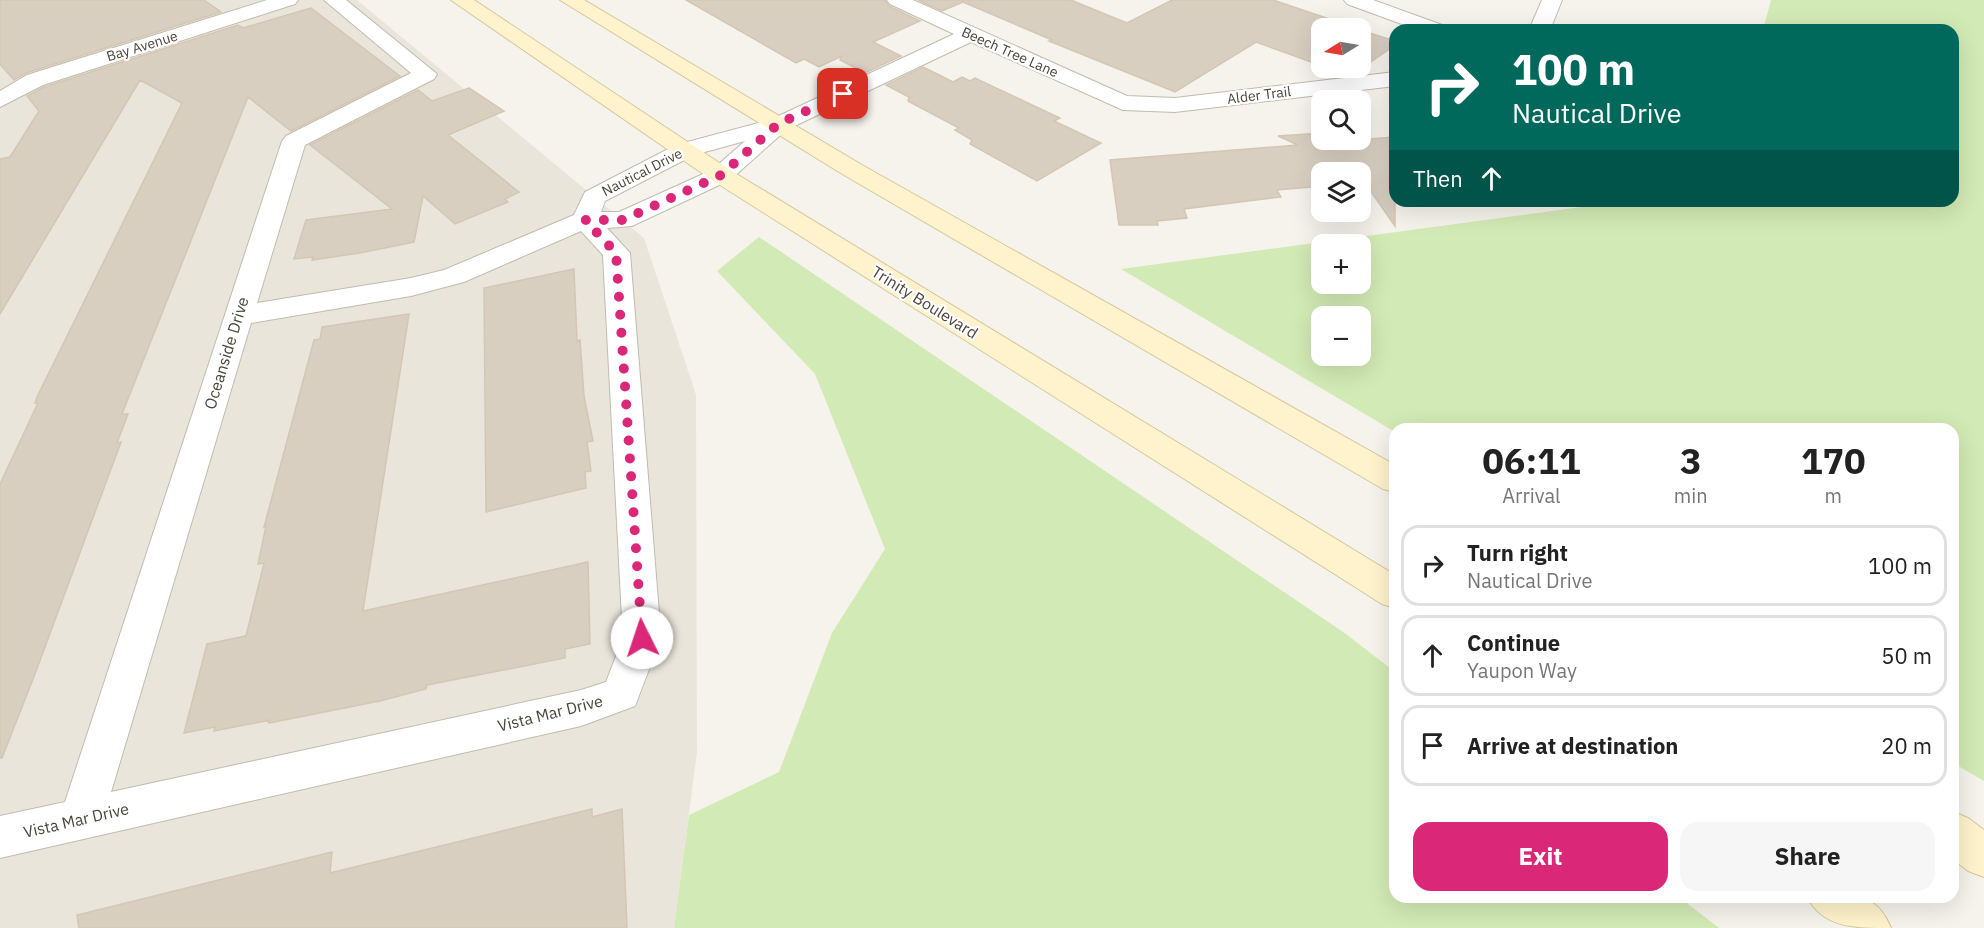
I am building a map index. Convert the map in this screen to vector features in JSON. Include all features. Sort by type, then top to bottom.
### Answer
[{"type":"main road","name":"Trinity Boulevard","points":[[461,0],[721,175],[1389,589]]},
{"type":"main road","points":[[570,0],[778,124],[1389,477]]},
{"type":"main road","points":[[1959,837],[1984,856]]},
{"type":"main road","points":[[1837,903],[1868,928]]},
{"type":"street","name":"Bay Avenue","points":[[0,100],[34,80],[288,0]]},
{"type":"street","name":"Oceanside Drive","points":[[81,819],[237,316],[294,141],[426,74],[334,0]]},
{"type":"street","name":"Beech Tree Lane","points":[[897,0],[1123,103]]},
{"type":"street","points":[[1354,0],[1421,24]]},
{"type":"street","points":[[1544,24],[1552,0]]},
{"type":"street","points":[[778,124],[970,34]]},
{"type":"street","name":"Alder Trail","points":[[1123,103],[1175,105],[1389,81]]},
{"type":"street","name":"Nautical Drive","points":[[585,220],[594,197],[685,150],[778,124]]},
{"type":"street","name":"Nautical Drive","points":[[237,316],[411,287],[454,276],[585,220],[623,220],[721,175],[778,124]]},
{"type":"street","name":"Vista Mar Drive","points":[[0,837],[581,708],[621,694],[642,638],[617,265],[616,253],[585,220]]},
{"type":"shaded area","points":[[0,0],[357,0],[644,238],[696,395],[697,752],[674,928],[0,928]]},
{"type":"green space","points":[[1771,0],[1984,0],[1984,781],[1959,766],[1959,423],[1389,423],[1389,428],[1121,269],[1311,243],[1311,294],[1371,294],[1371,235],[1581,207],[1959,207],[1959,24],[1765,24]]},
{"type":"green space","points":[[759,237],[1346,634],[1389,667],[1389,903],[1687,903],[1719,928],[674,928],[689,815],[779,772],[832,633],[885,549],[815,374],[717,271]]},
{"type":"building","points":[[0,0],[204,0],[221,12],[26,73],[14,80],[0,64]]},
{"type":"building","points":[[686,0],[885,0],[889,6],[920,21],[873,42],[901,56],[865,73],[840,60],[842,56],[819,67],[804,59],[796,63]]},
{"type":"building","points":[[918,0],[1071,0],[1127,23],[1172,0],[1273,0],[1326,18],[1311,18],[1311,62],[1256,42],[1175,92],[1049,41],[1052,40],[963,2],[942,11]]},
{"type":"building","points":[[311,8],[400,76],[291,131],[248,97],[122,414],[128,414],[117,443],[121,442],[35,674],[2,758],[0,758],[0,484],[38,403],[35,403],[37,397],[182,103],[140,80],[0,314],[0,159],[10,157],[39,111],[27,96],[44,87],[238,25],[243,28]]},
{"type":"building","points":[[1371,33],[1389,39],[1389,49],[1371,62]]},
{"type":"building","points":[[923,67],[953,82],[962,77],[970,81],[975,78],[1060,118],[1054,121],[1101,143],[1037,181],[970,144],[972,140],[955,130],[959,128],[908,101],[909,97],[886,85]]},
{"type":"building","points":[[469,88],[504,111],[448,135],[519,192],[505,199],[508,202],[455,224],[423,196],[414,242],[312,260],[313,257],[294,259],[306,220],[392,209],[310,145],[418,90],[432,101]]},
{"type":"building","points":[[1311,134],[1311,150],[1371,150],[1371,139],[1389,137],[1389,207],[1395,207],[1395,226],[1371,192],[1371,162],[1311,162],[1311,187],[1277,190],[1281,197],[1184,209],[1187,218],[1157,221],[1158,225],[1119,225],[1110,160],[1298,145],[1278,136]]},
{"type":"building","points":[[574,269],[577,341],[580,340],[584,396],[593,441],[587,442],[591,471],[585,472],[586,488],[486,512],[484,288]]},
{"type":"building","points":[[409,314],[363,611],[588,562],[590,644],[565,649],[565,658],[427,685],[426,689],[380,701],[269,723],[270,720],[214,731],[215,727],[184,733],[207,644],[246,636],[264,563],[258,564],[266,526],[264,527],[314,340],[320,339],[322,327]]},
{"type":"building","points":[[592,809],[592,817],[622,809],[627,928],[79,928],[77,915],[332,852],[330,873]]},
{"type":"route","points":[[642,638],[616,253],[585,220],[623,220],[721,175],[778,124],[843,94]]}]
